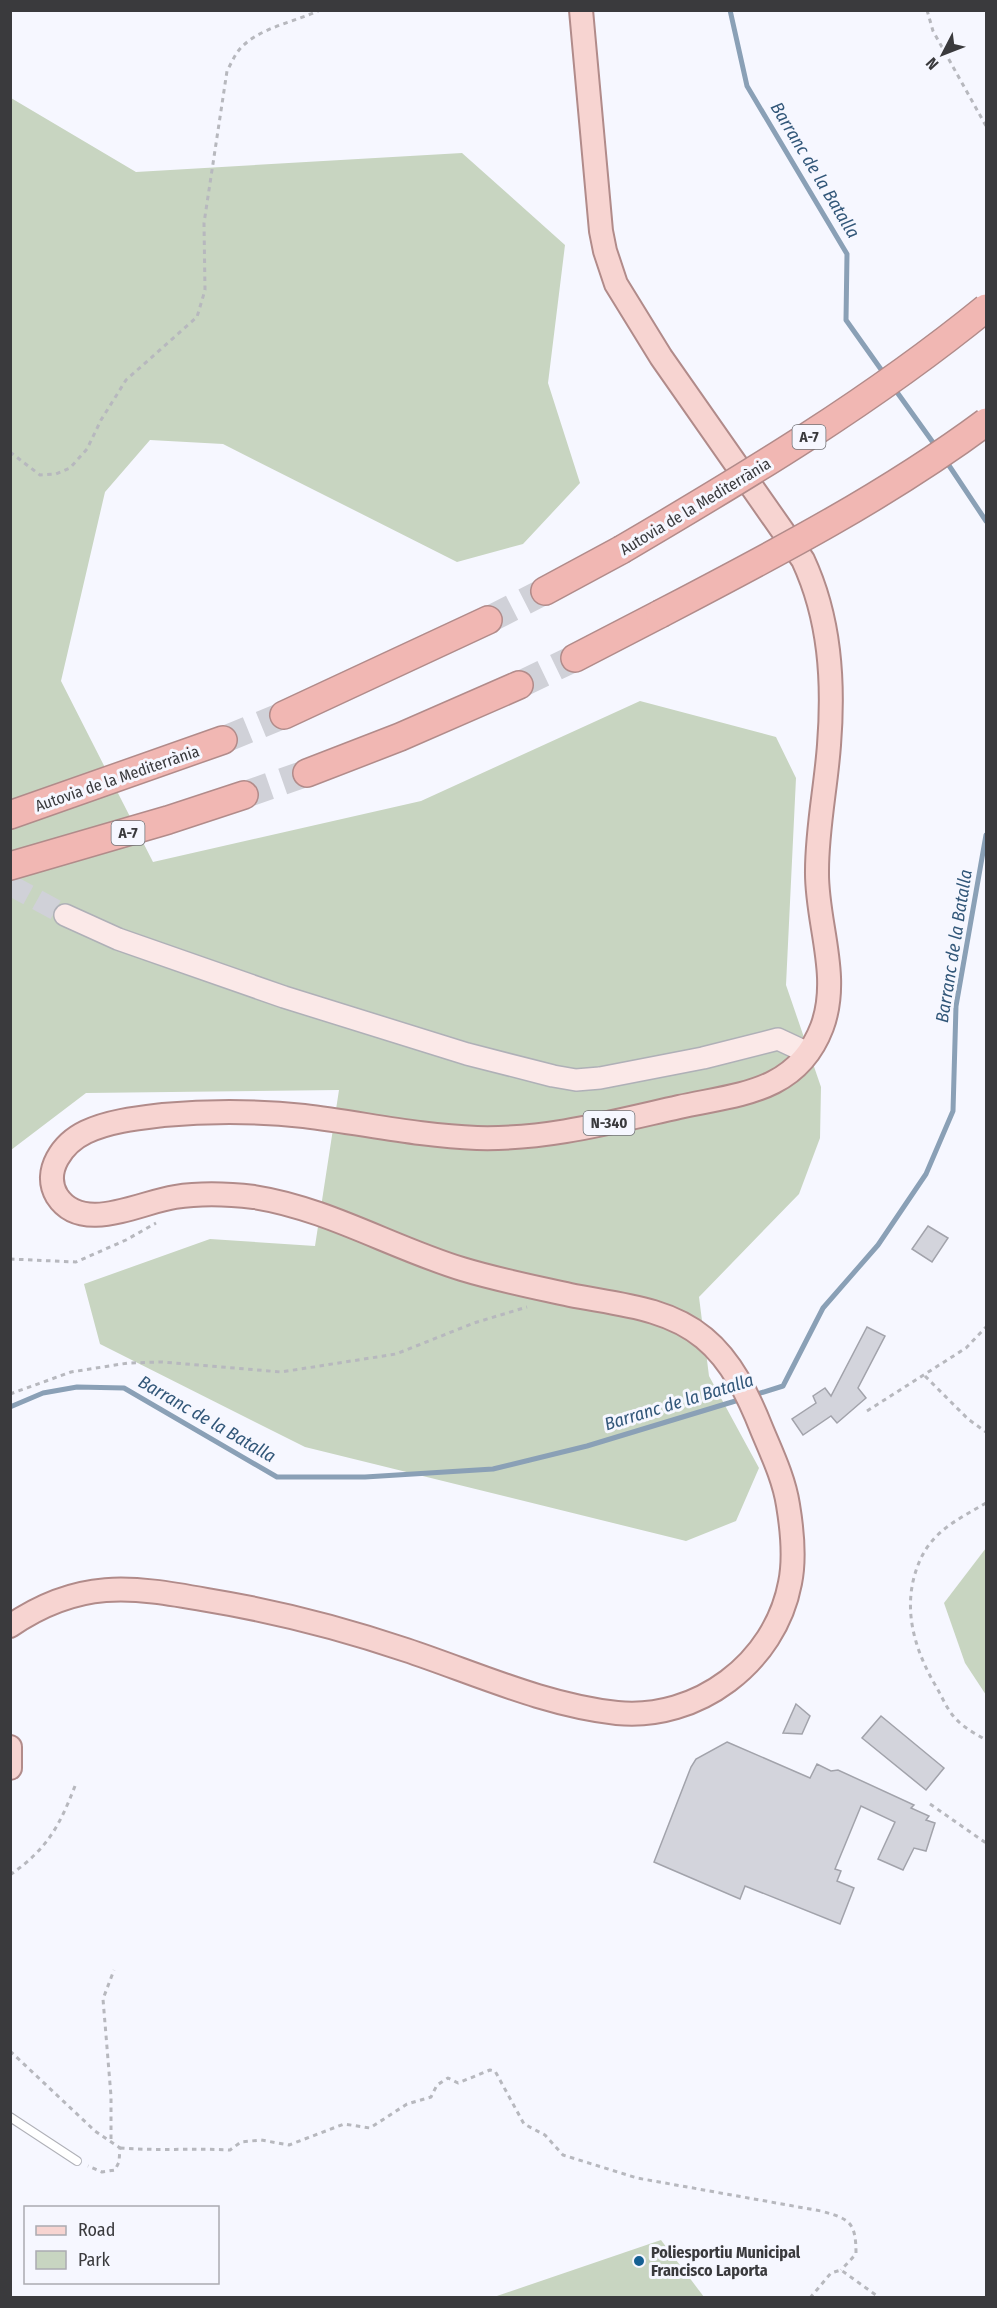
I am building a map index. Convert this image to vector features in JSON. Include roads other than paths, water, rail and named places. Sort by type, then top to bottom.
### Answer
[{"type":"highway","name":"Autovia de la Mediterrània","points":[[545,591],[621,550],[840,417],[920,361],[987,308]]},
{"type":"highway","points":[[575,658],[804,537],[936,457],[987,422]]},
{"type":"highway","points":[[284,715],[488,620]]},
{"type":"highway","points":[[307,773],[400,737],[519,685]]},
{"type":"highway","name":"Autovia de la Mediterrània","points":[[10,815],[223,740]]},
{"type":"highway","name":"A-7","points":[[10,866],[168,820],[244,795]]},
{"type":"main road","name":"N-340","points":[[14,1626],[71,1594],[125,1589],[159,1591],[309,1621],[401,1648],[487,1679],[576,1706],[626,1714],[659,1712],[691,1704],[729,1680],[767,1641],[782,1614],[792,1578],[786,1492],[753,1409],[732,1369],[708,1340],[677,1319],[625,1305],[469,1271],[301,1209],[250,1197],[205,1195],[175,1197],[106,1214],[80,1214],[59,1198],[54,1190],[52,1172],[61,1153],[82,1133],[127,1120],[194,1113],[250,1112],[465,1138],[530,1137],[753,1092],[777,1082],[808,1053],[823,1025],[829,996],[829,974],[816,881],[830,744],[829,651],[823,615],[803,560],[661,357],[633,314],[613,274],[603,241],[593,166],[581,10]]},
{"type":"main road","points":[[10,1747],[10,1768]]},
{"type":"street","points":[[65,915],[118,939],[284,997],[467,1054],[553,1076],[576,1080],[600,1078],[703,1058],[778,1039],[808,1053]]},
{"type":"lane","points":[[10,2117],[77,2161]]},
{"type":"waterway","name":"Barranc de la Batalla","points":[[730,10],[747,86],[847,254],[846,320],[885,375]]},
{"type":"waterway","name":"Barranc de la Batalla","points":[[894,388],[937,448]]},
{"type":"waterway","name":"Barranc de la Batalla","points":[[946,461],[986,521]]},
{"type":"waterway","name":"Barranc de la Batalla","points":[[754,1395],[783,1386],[823,1308],[878,1245],[926,1174],[953,1111],[956,1006],[986,835]]},
{"type":"waterway","name":"Barranc de la Batalla","points":[[10,1407],[43,1393],[77,1387],[124,1388],[277,1477],[365,1477],[493,1469],[587,1446],[742,1399]]},
{"type":"tunnel","points":[[488,620],[545,591]]},
{"type":"tunnel","points":[[519,685],[575,658]]},
{"type":"tunnel","points":[[223,740],[284,715]]},
{"type":"tunnel","points":[[244,795],[307,773]]},
{"type":"tunnel","points":[[10,885],[65,915]]},
{"type":"place","name":"Poliesportiu Municipal Francisco Laporta","points":[[639,2261]]}]
